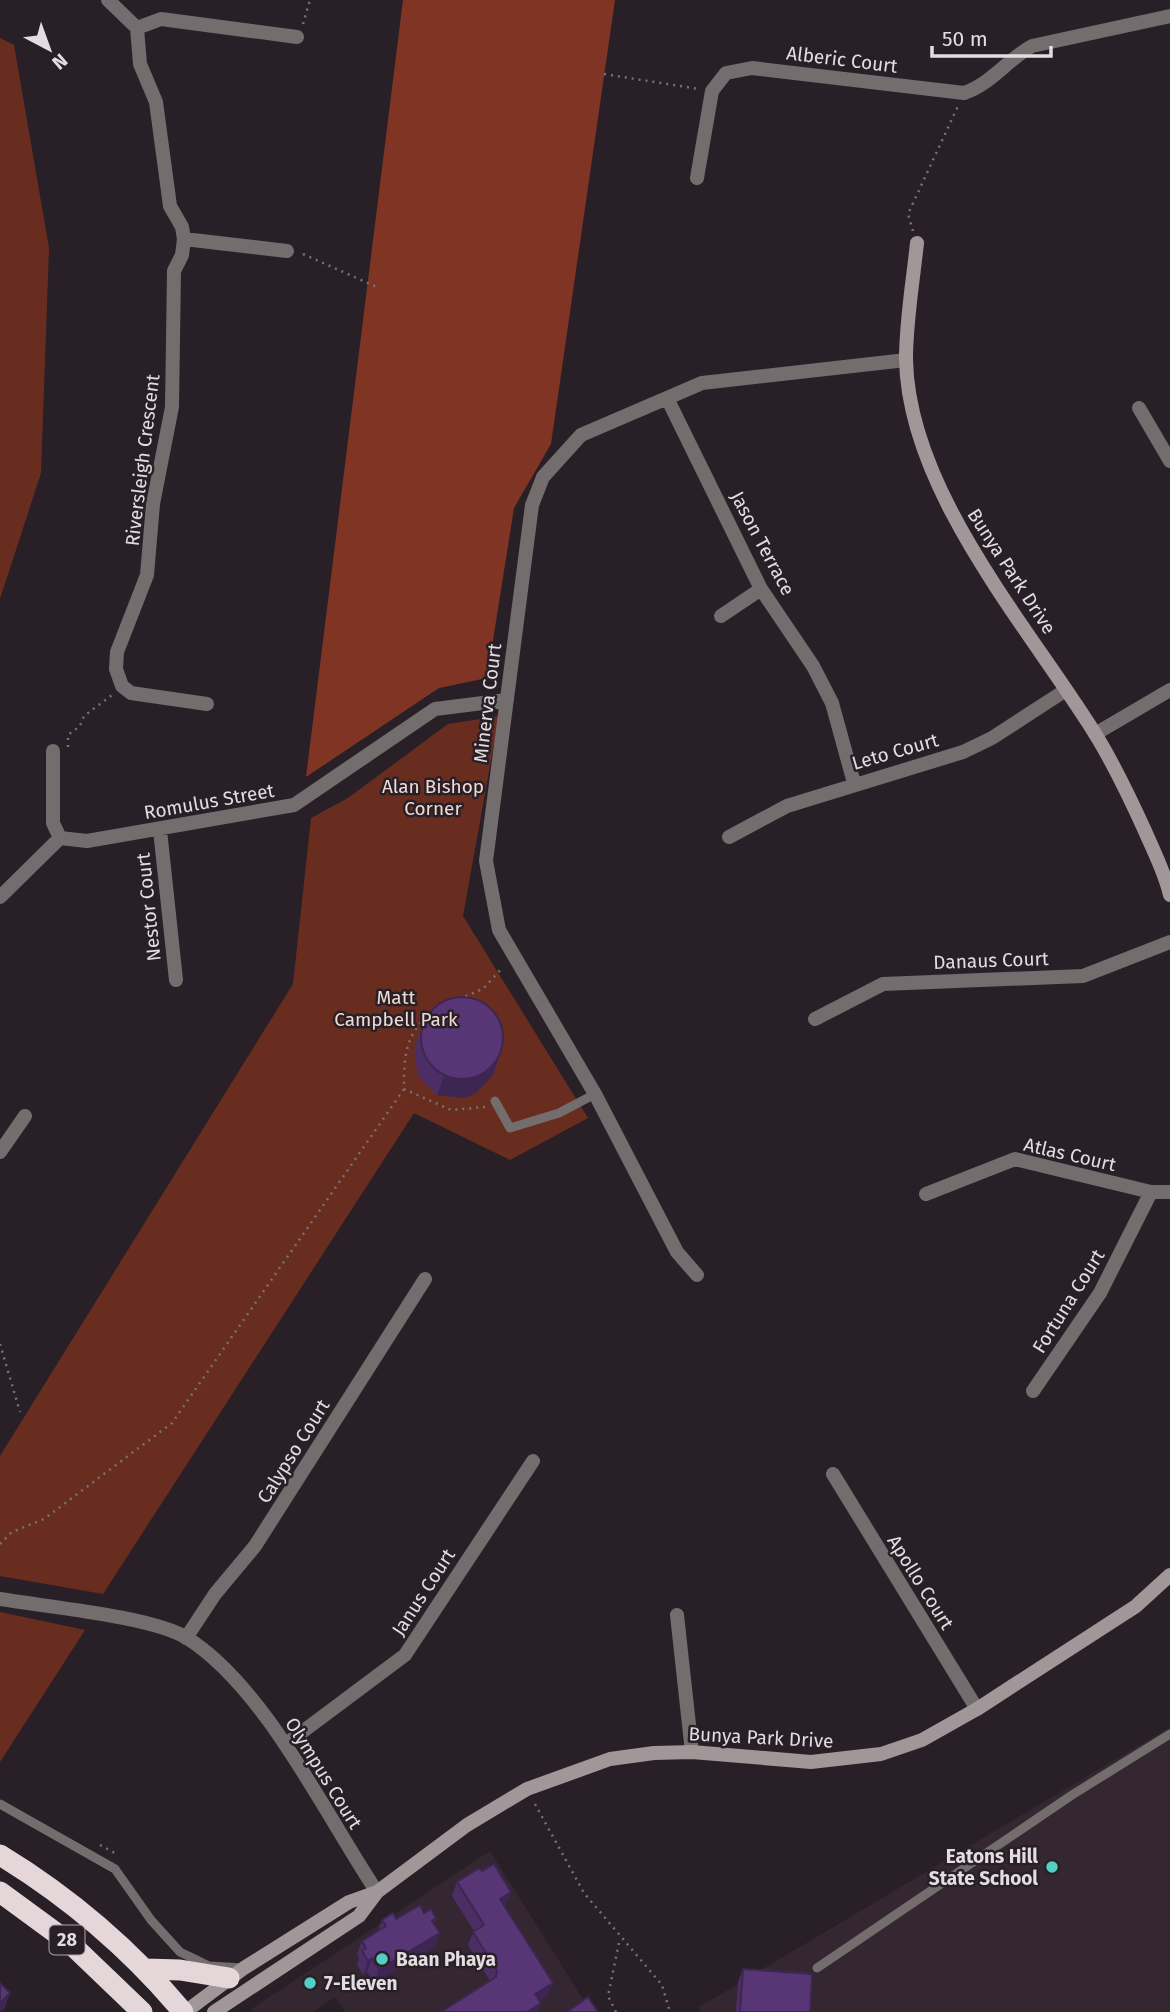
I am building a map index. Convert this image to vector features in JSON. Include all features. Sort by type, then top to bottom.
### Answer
[{"type":"highway","name":"28","points":[[0,1855],[55,1891],[145,1969],[184,2012]]},
{"type":"highway","name":"28","points":[[0,1892],[71,1944],[125,2004],[142,2012]]},
{"type":"highway","points":[[145,1969],[236,1973]]},
{"type":"street","points":[[108,0],[137,28],[140,64],[156,102],[170,206],[184,239],[287,251]]},
{"type":"street","points":[[964,93],[984,84],[1017,54],[1032,46],[1170,16]]},
{"type":"street","points":[[137,28],[161,19],[298,37]]},
{"type":"street","name":"Alberic Court","points":[[712,91],[726,73],[752,68],[964,93]]},
{"type":"street","points":[[697,178],[712,91]]},
{"type":"street","name":"Riversleigh Crescent","points":[[122,685],[116,668],[117,652],[147,575],[153,504],[173,407],[172,284],[184,239]]},
{"type":"street","name":"Bunya Park Drive","points":[[917,243],[906,360],[915,415],[942,496],[1095,734],[1128,792],[1170,891]]},
{"type":"street","name":"Minerva Court","points":[[697,1275],[677,1252],[595,1094],[499,930],[486,861],[532,505],[543,477],[581,435],[702,383],[906,360]]},
{"type":"street","name":"Jason Terrace","points":[[667,398],[761,589],[813,666],[832,703],[855,783]]},
{"type":"street","points":[[1139,408],[1170,461]]},
{"type":"street","points":[[721,616],[761,589]]},
{"type":"street","points":[[122,685],[143,697],[207,704]]},
{"type":"street","name":"Leto Court","points":[[729,837],[787,806],[963,752],[992,738],[1066,690]]},
{"type":"street","points":[[1095,734],[1170,690]]},
{"type":"street","name":"Romulus Street","points":[[60,838],[87,841],[294,805],[435,709],[507,700]]},
{"type":"street","points":[[0,897],[60,838],[53,823],[52,751]]},
{"type":"street","name":"Nestor Court","points":[[160,830],[176,980]]},
{"type":"street","name":"Danaus Court","points":[[815,1019],[883,984],[1083,976],[1170,942]]},
{"type":"street","points":[[0,1152],[25,1116]]},
{"type":"street","name":"Atlas Court","points":[[926,1194],[1015,1159],[1151,1192],[1170,1192]]},
{"type":"street","name":"Fortuna Court","points":[[1033,1391],[1100,1293],[1151,1192]]},
{"type":"street","name":"Calypso Court","points":[[186,1638],[215,1594],[255,1546],[425,1279]]},
{"type":"street","name":"Janus Court","points":[[286,1744],[405,1655],[533,1461]]},
{"type":"street","name":"Apollo Court","points":[[833,1474],[977,1709]]},
{"type":"street","name":"Bunya Park Drive","points":[[214,2012],[359,1916],[377,1892],[467,1825],[527,1789],[610,1759],[654,1753],[692,1752],[779,1761],[844,1760],[881,1754],[922,1740],[977,1709],[1136,1606],[1170,1575]]},
{"type":"street","name":"Olympus Court","points":[[0,1599],[134,1621],[186,1638],[221,1667],[286,1744],[377,1892]]},
{"type":"street","points":[[677,1615],[692,1752]]},
{"type":"street","name":"Bunya Park Drive","points":[[184,2012],[236,1973],[349,1902],[377,1892]]},
{"type":"lane","points":[[495,1101],[510,1128],[559,1113],[595,1094]]},
{"type":"lane","points":[[817,1968],[1072,1795],[1170,1734]]},
{"type":"lane","points":[[0,1804],[115,1869],[162,1935],[180,1952],[209,1966],[236,1973]]},
{"type":"path","points":[[298,37],[310,0]]},
{"type":"path","points":[[604,74],[712,91]]},
{"type":"path","points":[[917,243],[908,214],[964,93]]},
{"type":"path","points":[[287,251],[314,257],[379,288]]},
{"type":"path","points":[[52,751],[68,750],[68,735],[80,726],[84,716],[122,685]]},
{"type":"path","points":[[455,1000],[483,989],[512,956]]},
{"type":"path","points":[[0,1544],[12,1532],[44,1519],[172,1423],[404,1089],[407,1041],[416,1025],[433,1012]]},
{"type":"path","points":[[404,1089],[452,1110],[479,1110],[495,1101]]},
{"type":"path","points":[[0,1343],[20,1412]]},
{"type":"path","points":[[535,1804],[583,1893],[662,1985],[670,2012]]},
{"type":"path","points":[[616,2012],[608,1996],[621,1937]]},
{"type":"shaded area","points":[[403,0],[615,0],[551,444],[514,508],[487,678],[439,688],[306,777]]},
{"type":"shaded area","name":"Eatons Hill State School","points":[[1170,1727],[1170,2012],[701,2012],[699,2007]]},
{"type":"shaded area","points":[[490,1851],[586,2004],[574,2012],[345,2012],[335,1997],[313,2012],[252,2012],[253,2008]]},
{"type":"green space","points":[[0,38],[14,45],[49,248],[41,473],[0,599]]},
{"type":"green space","name":"Matt Campbell Park","points":[[499,716],[463,916],[588,1118],[510,1160],[414,1113],[103,1594],[0,1576],[0,1456],[293,984],[311,818],[348,798],[448,724]]},
{"type":"green space","points":[[0,1612],[85,1630],[0,1762]]},
{"type":"building","points":[[462,997],[478,1000],[491,1009],[500,1022],[503,1038],[500,1054],[491,1067],[478,1076],[462,1079],[446,1076],[433,1067],[424,1054],[421,1038],[424,1022],[433,1009],[446,1000]]},
{"type":"building","points":[[494,1864],[511,1892],[500,1899],[553,1983],[535,1994],[541,2003],[527,2012],[441,2012],[496,1977],[497,1971],[473,1932],[484,1925],[457,1882],[479,1868],[482,1871]]},
{"type":"building","points":[[420,1905],[424,1913],[431,1909],[436,1918],[432,1921],[440,1933],[379,1969],[372,1958],[368,1961],[362,1951],[366,1948],[362,1941],[386,1926],[382,1920],[393,1913],[396,1919]]},
{"type":"building","points":[[743,1969],[812,1974],[810,2012],[740,2012]]},
{"type":"building","points":[[0,1983],[10,1993],[0,2003]]},
{"type":"building","points":[[588,1997],[598,2012],[567,2012]]},
{"type":"place","name":"Eatons Hill State School","points":[[1052,1867]]},
{"type":"place","name":"Baan Phaya","points":[[382,1959]]},
{"type":"place","name":"7-Eleven","points":[[310,1983]]},
{"type":"park label","name":"Alan Bishop Corner","points":[[433,797]]}]
